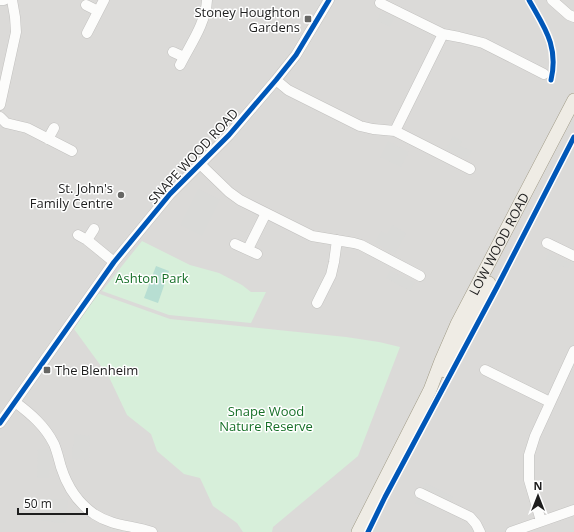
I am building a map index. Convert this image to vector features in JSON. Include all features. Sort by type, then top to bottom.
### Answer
[{"type":"main road","name":"LOW WOOD ROAD","points":[[358,532],[430,390],[458,324],[574,100]]},
{"type":"main road","name":"LOW WOOD ROAD","points":[[430,390],[443,375],[488,284],[574,120]]},
{"type":"street","points":[[0,106],[16,32],[16,17],[12,0]]},
{"type":"street","points":[[87,33],[104,0]]},
{"type":"street","points":[[173,52],[182,61],[203,20],[207,0]]},
{"type":"street","name":"SNAPE WOOD ROAD","points":[[0,423],[114,262],[170,194],[229,135],[276,80],[299,50],[329,0]]},
{"type":"street","points":[[552,0],[572,18]]},
{"type":"street","points":[[380,4],[443,34],[483,44],[544,74]]},
{"type":"street","points":[[86,6],[98,12]]},
{"type":"street","points":[[395,131],[443,34]]},
{"type":"street","points":[[276,80],[288,90],[360,126],[395,131],[470,169]]},
{"type":"street","points":[[0,117],[6,123],[27,128],[72,151]]},
{"type":"street","points":[[48,139],[54,128]]},
{"type":"street","points":[[200,164],[229,192],[240,200],[312,236],[361,245],[420,276]]},
{"type":"street","points":[[236,244],[252,252],[266,213]]},
{"type":"street","points":[[87,240],[94,229]]},
{"type":"street","points":[[78,235],[87,240],[114,262]]},
{"type":"street","points":[[558,248],[563,239]]},
{"type":"street","points":[[317,303],[331,275],[337,240]]},
{"type":"street","points":[[547,243],[574,256]]},
{"type":"street","points":[[541,521],[530,480],[529,455],[535,436],[574,351]]},
{"type":"street","points":[[485,370],[498,371],[550,402]]},
{"type":"street","points":[[15,402],[30,413],[48,435],[55,446],[64,476],[77,497],[85,506],[93,513],[109,522],[152,532]]},
{"type":"street","points":[[420,493],[445,500],[470,517],[480,532]]},
{"type":"street","points":[[511,532],[574,510]]},
{"type":"shaded area","points":[[0,0],[574,0],[574,532],[0,532]]},
{"type":"shaded area","points":[[381,11],[395,17],[390,27],[377,21]]},
{"type":"shaded area","points":[[453,136],[462,141],[460,146],[472,151],[467,160],[446,149]]},
{"type":"shaded area","points":[[388,141],[409,152],[401,167],[380,157]]},
{"type":"shaded area","points":[[198,189],[220,200],[202,236],[180,225]]},
{"type":"shaded area","points":[[392,225],[406,233],[395,254],[375,243],[381,231],[387,234]]},
{"type":"shaded area","points":[[548,253],[571,263],[568,269],[561,266],[558,272],[549,268],[552,262],[546,259]]},
{"type":"shaded area","points":[[390,270],[415,283],[410,291],[386,278]]},
{"type":"shaded area","points":[[74,434],[90,436],[89,460],[72,459]]},
{"type":"shaded area","points":[[38,449],[51,450],[49,478],[37,478]]},
{"type":"shaded area","points":[[425,483],[453,497],[450,502],[430,503],[427,509],[415,503]]},
{"type":"shaded area","points":[[42,498],[68,500],[66,523],[41,521]]},
{"type":"green space","name":"Ashton Park","points":[[142,241],[190,265],[219,273],[242,285],[251,292],[266,292],[251,323],[169,315],[102,291]]},
{"type":"green space","points":[[156,266],[169,271],[158,303],[144,298]]},
{"type":"green space","name":"Snape Wood Nature Reserve","points":[[97,293],[170,319],[346,337],[400,347],[358,456],[273,527],[272,532],[243,532],[237,523],[213,506],[200,478],[184,474],[157,451],[151,434],[127,415],[109,377],[74,329]]},
{"type":"cycle path","points":[[0,423],[114,262],[170,194],[229,135],[276,80],[296,55],[329,0]]},
{"type":"cycle path","points":[[529,0],[545,28],[552,47],[553,68],[551,80]]},
{"type":"cycle path","points":[[368,532],[574,137]]},
{"type":"place","name":"Stoney Houghton Gardens","points":[[308,19]]},
{"type":"place","name":"St. John's Family Centre","points":[[121,195]]},
{"type":"place","name":"The Blenheim","points":[[47,370]]}]
